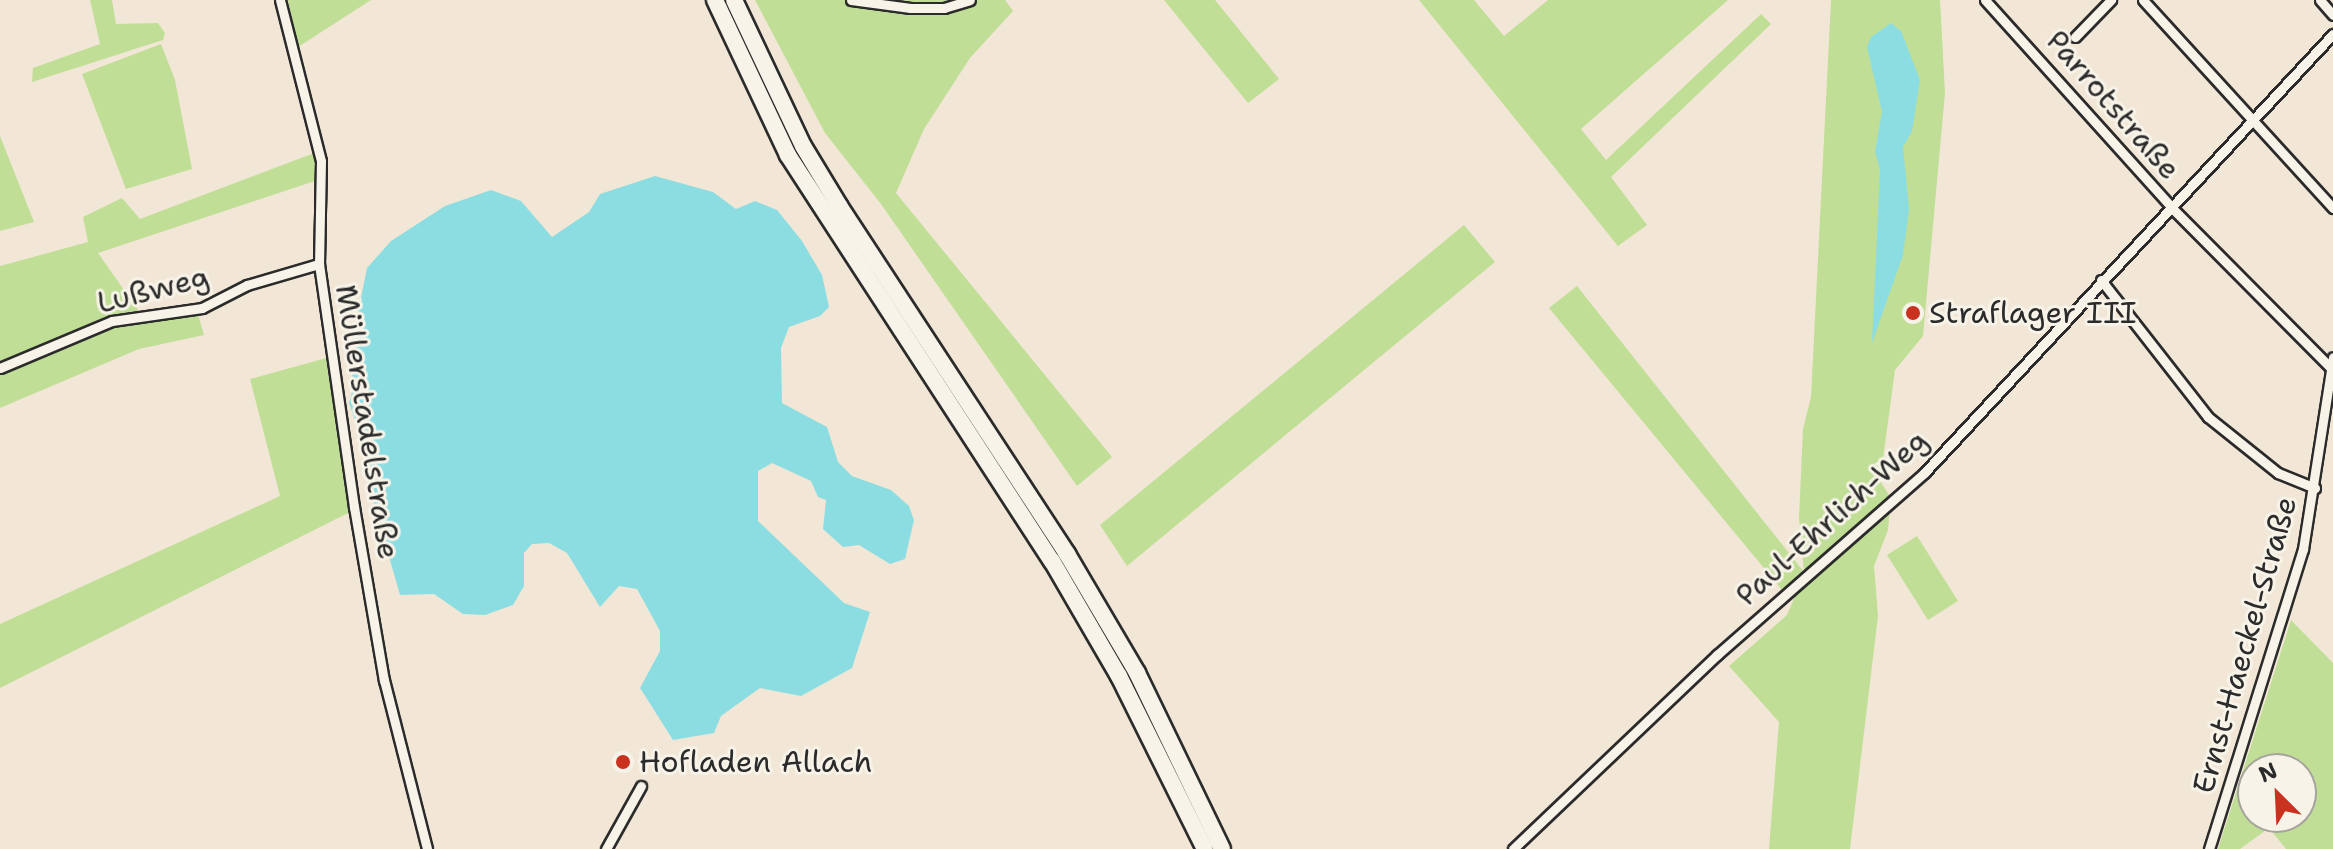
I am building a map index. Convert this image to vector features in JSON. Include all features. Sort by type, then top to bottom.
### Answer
[{"type":"highway","points":[[715,0],[788,155],[1052,561],[1119,676],[1205,849]]},
{"type":"highway","points":[[734,0],[803,146],[832,195],[1067,554],[1137,673],[1222,849]]},
{"type":"street","name":"Müllerstadelstraße","points":[[280,0],[321,161],[319,264],[384,680],[427,849]]},
{"type":"street","points":[[851,0],[910,8],[944,8],[970,0]]},
{"type":"street","name":"Parrotstraße","points":[[1985,0],[2172,208],[2332,365]]},
{"type":"street","points":[[2075,37],[2111,0]]},
{"type":"street","points":[[2143,0],[2333,208]]},
{"type":"street","points":[[2320,0],[2333,15]]},
{"type":"street","name":"Paul-Ehrlich-Weg","points":[[1513,849],[1717,655],[1924,473],[2101,280],[2172,208],[2250,118],[2333,34]]},
{"type":"street","name":"Lußweg","points":[[0,368],[112,321],[202,308],[247,285],[319,264]]},
{"type":"street","points":[[2101,280],[2208,417],[2278,473],[2315,488]]},
{"type":"street","name":"Ernst-Haeckel-Straße","points":[[2209,849],[2288,600],[2315,488],[2332,365]]},
{"type":"street","points":[[606,849],[641,786]]},
{"type":"green space","points":[[90,0],[112,0],[116,24],[158,23],[165,33],[163,40],[32,82],[33,68],[100,44]]},
{"type":"green space","points":[[288,0],[371,0],[298,47]]},
{"type":"green space","points":[[755,0],[1005,0],[1013,11],[970,58],[924,129],[896,193],[1112,457],[1077,486],[881,204],[825,133]]},
{"type":"green space","points":[[1164,0],[1215,0],[1279,79],[1248,103]]},
{"type":"green space","points":[[1419,0],[1474,0],[1504,36],[1548,0],[1728,0],[1581,129],[1606,160],[1761,14],[1771,24],[1611,177],[1647,225],[1618,246]]},
{"type":"green space","points":[[1831,0],[1940,0],[1945,93],[1923,336],[1895,370],[1880,481],[1891,498],[1888,530],[1874,566],[1878,616],[1850,849],[1769,849],[1779,722],[1729,666],[1787,615],[1804,575],[1782,590],[1549,308],[1577,286],[1804,572],[1799,518],[1803,429],[1811,397]]},
{"type":"green space","points":[[161,44],[175,80],[192,169],[126,189],[82,74]]},
{"type":"green space","points":[[0,136],[34,222],[0,231]]},
{"type":"green space","points":[[317,152],[318,180],[98,253],[141,314],[0,364],[0,266],[88,242],[83,217],[122,198],[140,219]]},
{"type":"green space","points":[[1464,225],[1495,262],[1127,566],[1100,525]]},
{"type":"green space","points":[[198,314],[204,335],[139,349],[0,408],[0,372],[126,322]]},
{"type":"green space","points":[[330,357],[350,512],[0,688],[0,624],[280,496],[250,379]]},
{"type":"green space","points":[[1917,536],[1958,601],[1928,620],[1887,555]]},
{"type":"green space","points":[[2291,620],[2333,663],[2333,849],[2286,849],[2273,833],[2317,833],[2317,753],[2249,753]]},
{"type":"green space","points":[[2237,789],[2237,833],[2262,833],[2240,849],[2218,849]]},
{"type":"water","points":[[1891,23],[1901,31],[1920,80],[1912,131],[1903,147],[1909,209],[1903,255],[1872,343],[1880,170],[1875,151],[1882,112],[1867,47],[1871,37]]},
{"type":"water","points":[[655,176],[713,192],[736,209],[755,201],[777,210],[802,241],[822,275],[829,307],[820,316],[789,327],[781,348],[782,403],[827,427],[838,462],[852,476],[891,490],[909,506],[914,520],[905,559],[890,564],[859,545],[843,547],[823,529],[826,500],[818,497],[811,481],[772,463],[758,471],[758,521],[844,603],[870,612],[852,668],[801,696],[760,688],[721,716],[714,733],[673,740],[640,688],[660,651],[660,631],[637,589],[619,586],[600,607],[567,553],[549,543],[532,544],[524,553],[524,586],[513,605],[485,615],[463,614],[434,594],[400,595],[372,497],[368,455],[349,403],[354,385],[349,357],[367,268],[391,241],[445,206],[491,190],[521,201],[552,237],[589,212],[600,194]]},
{"type":"place","name":"Straflager III","points":[[1913,313]]},
{"type":"place","name":"Hofladen Allach","points":[[623,762]]}]
